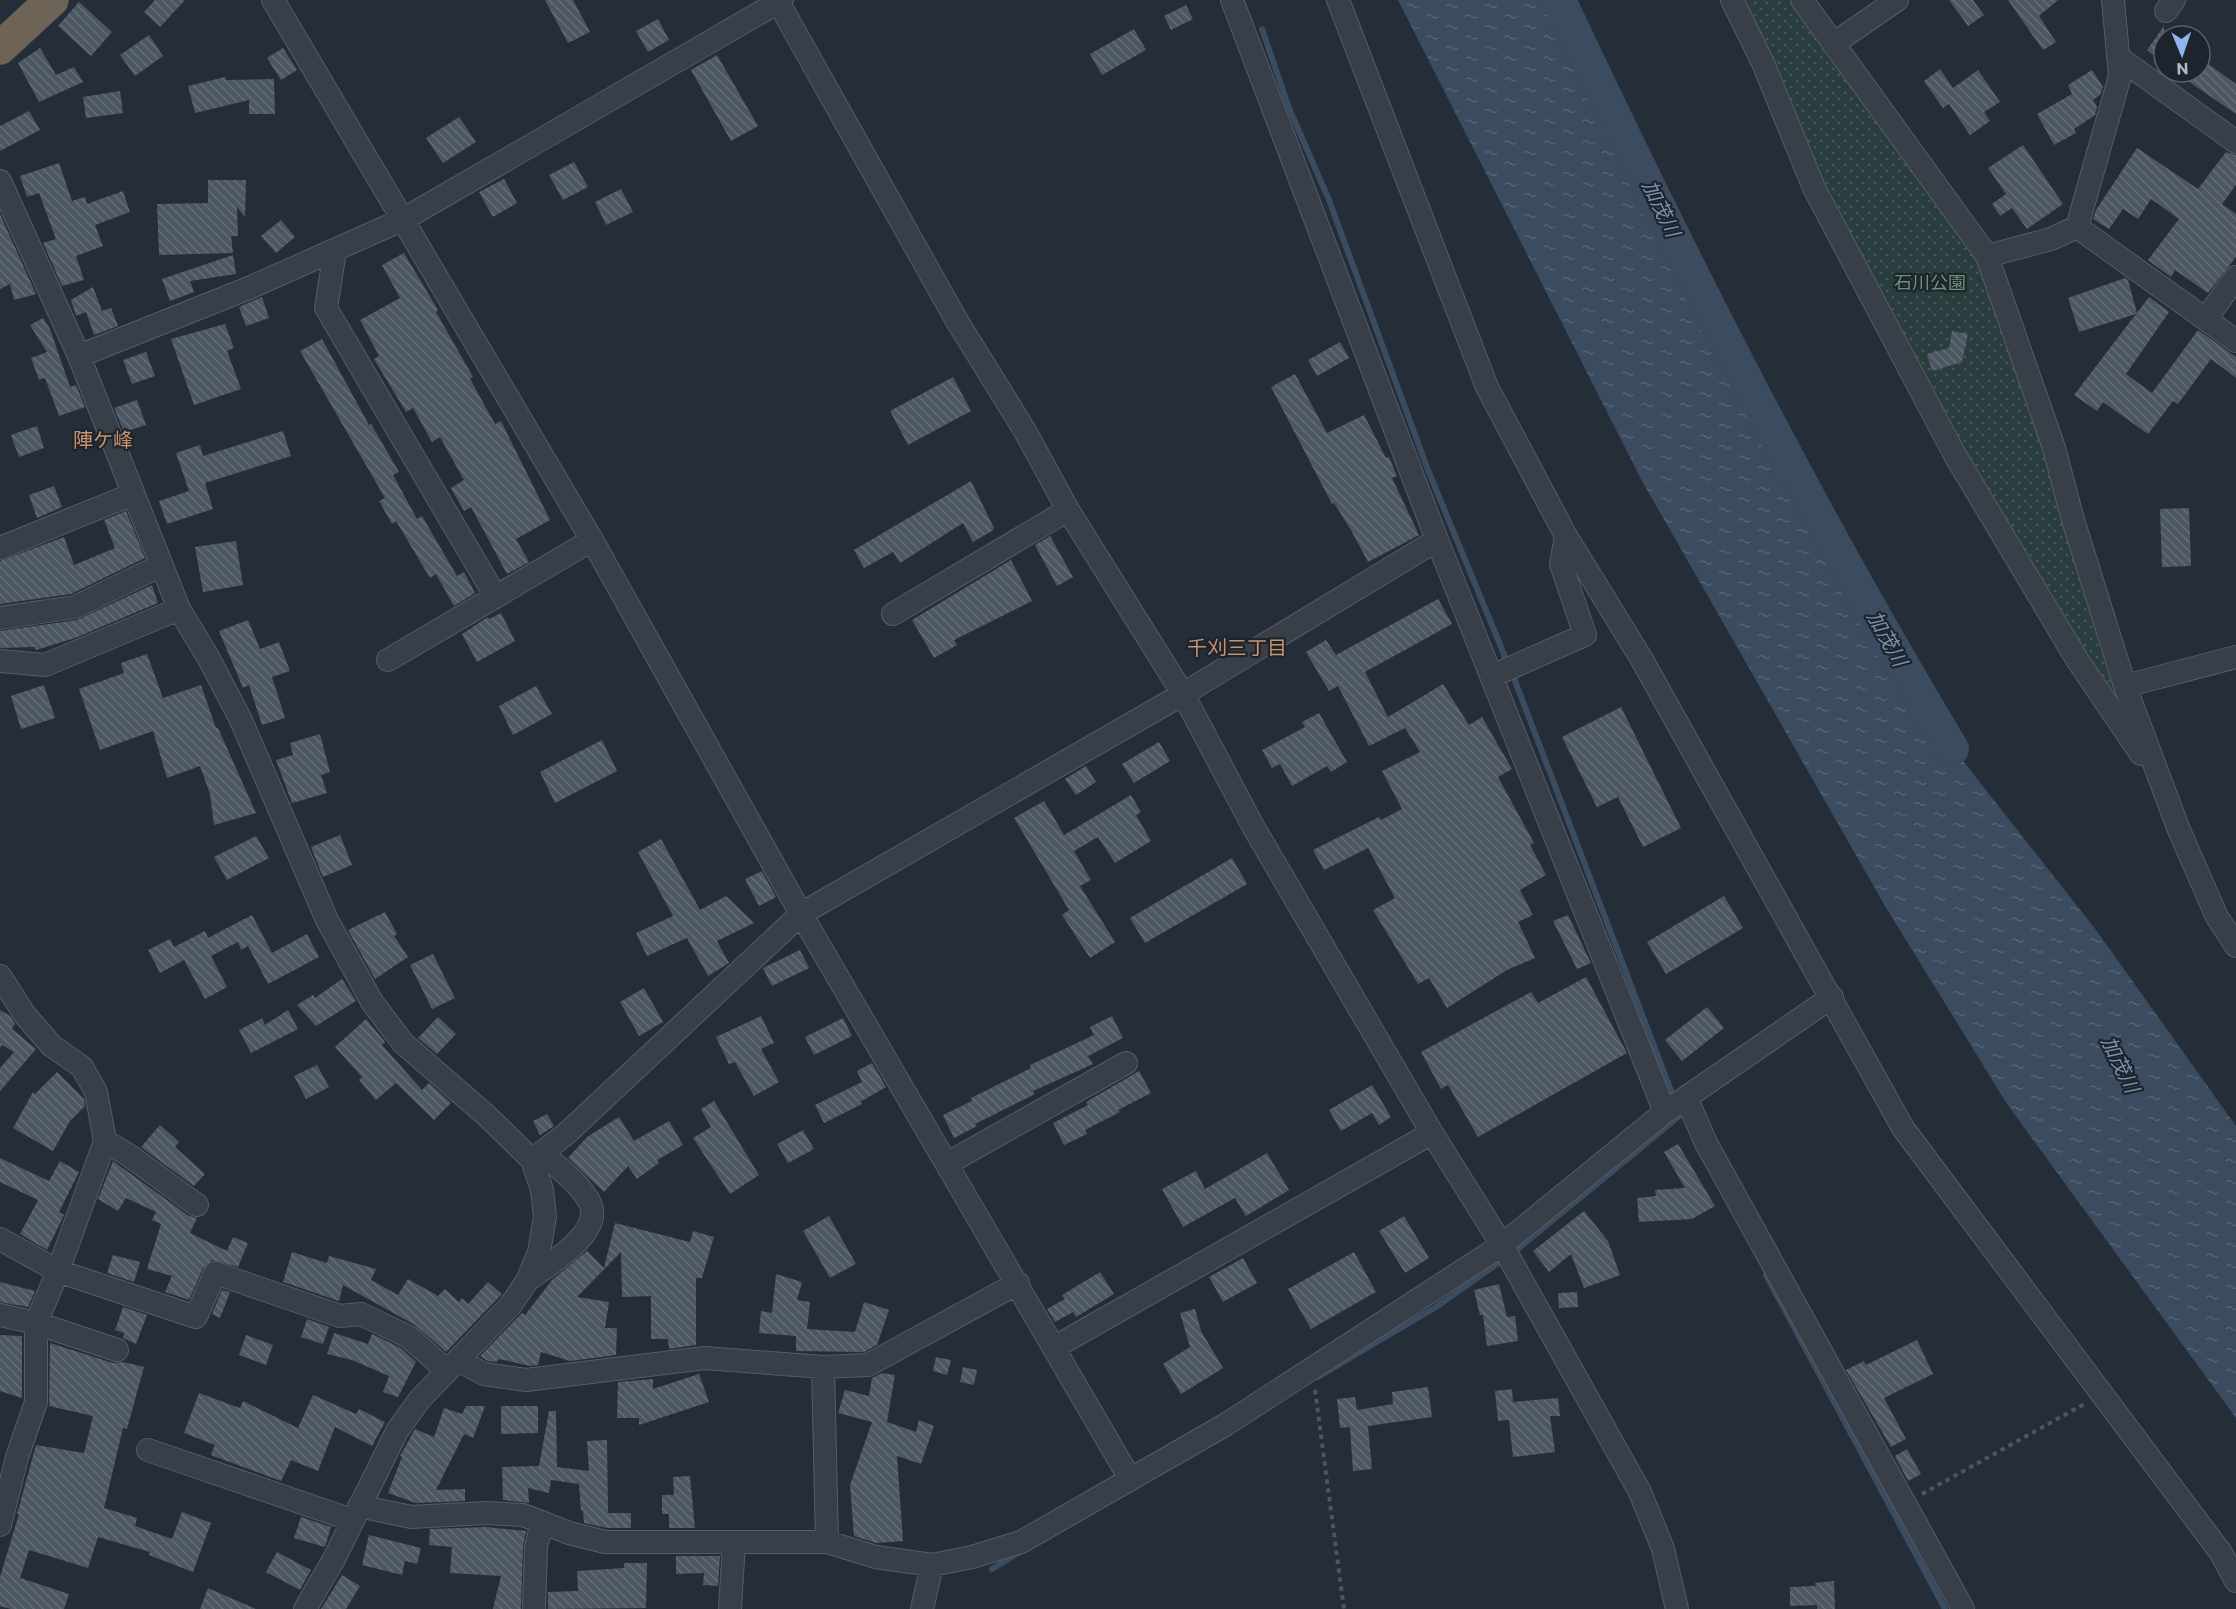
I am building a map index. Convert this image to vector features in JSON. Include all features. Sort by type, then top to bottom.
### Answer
[{"type":"highway","points":[[0,48],[52,0]]},
{"type":"street","points":[[273,0],[591,540],[801,914],[1129,1477]]},
{"type":"street","points":[[1232,0],[1437,540],[1665,1112]]},
{"type":"street","points":[[1338,0],[1487,387],[1566,537],[1641,658],[1713,792],[1832,997],[1903,1128],[2100,1396],[2221,1553],[2236,1581]]},
{"type":"street","points":[[1732,0],[1763,63],[1814,188],[1956,457],[2078,661],[2163,787]]},
{"type":"street","points":[[1802,0],[1987,256],[2054,448],[2073,520],[2125,686],[2179,830],[2217,917],[2236,946]]},
{"type":"street","points":[[1833,45],[1898,0]]},
{"type":"street","points":[[1987,256],[2052,239],[2077,227],[2120,76],[2113,0]]},
{"type":"street","points":[[79,356],[335,251],[404,219],[779,1],[957,321],[1025,431],[1068,510],[1183,694],[1254,828],[1432,1133],[1502,1245],[1640,1492],[1663,1550],[1677,1609]]},
{"type":"street","points":[[2118,57],[2233,132]]},
{"type":"street","points":[[0,181],[79,356],[179,609],[208,657],[240,718],[327,920],[372,1002],[403,1042],[488,1116],[579,1188],[591,1204],[591,1223],[582,1238],[527,1281]]},
{"type":"street","points":[[2077,227],[2236,341]]},
{"type":"street","points":[[335,251],[326,308],[496,597]]},
{"type":"street","points":[[2206,320],[2236,277]]},
{"type":"street","points":[[0,548],[133,494]]},
{"type":"street","points":[[893,614],[1068,510]]},
{"type":"street","points":[[1492,676],[1585,635],[1562,564],[1566,537]]},
{"type":"street","points":[[388,660],[591,540]]},
{"type":"street","points":[[537,1156],[566,1134],[801,914],[1183,694],[1437,540]]},
{"type":"street","points":[[0,618],[75,607],[162,566]]},
{"type":"street","points":[[0,661],[45,665],[179,609]]},
{"type":"street","points":[[2125,686],[2236,657]]},
{"type":"street","points":[[0,976],[25,1015],[52,1046],[82,1067],[96,1092],[105,1141],[58,1271],[36,1323],[36,1402],[17,1457],[0,1525]]},
{"type":"street","points":[[148,1450],[356,1513],[411,1517],[486,1513],[523,1515],[569,1533],[605,1542],[827,1542],[876,1557],[932,1565],[972,1557],[1021,1542],[1129,1477],[1225,1425],[1502,1245],[1665,1112],[1832,997]]},
{"type":"street","points":[[948,1163],[1126,1063]]},
{"type":"street","points":[[1686,1097],[1706,1143],[1963,1609]]},
{"type":"street","points":[[1055,1347],[1432,1133]]},
{"type":"street","points":[[105,1141],[197,1205]]},
{"type":"street","points":[[305,1609],[397,1431],[452,1365],[510,1306],[527,1281],[539,1252],[545,1217],[537,1156]]},
{"type":"street","points":[[0,1239],[58,1271],[196,1317],[215,1273],[340,1316],[360,1314],[409,1337],[452,1365],[484,1374],[526,1380],[705,1358],[823,1367],[868,1365],[1018,1283]]},
{"type":"street","points":[[0,1315],[36,1323],[117,1350]]},
{"type":"street","points":[[823,1367],[827,1542]]},
{"type":"street","points":[[534,1609],[536,1547],[542,1522]]},
{"type":"street","points":[[730,1609],[734,1543]]},
{"type":"street","points":[[921,1609],[932,1565]]},
{"type":"path","points":[[1309,1369],[1318,1398],[1327,1495],[1344,1609]]},
{"type":"path","points":[[1905,1504],[2012,1442],[2100,1396]]},
{"type":"green space","name":"石川公園","points":[[1738,0],[1797,0],[1980,259],[2157,774],[2054,614],[1819,185]]},
{"type":"water","points":[[1398,0],[1548,0],[1764,446],[1949,743],[2096,930],[2236,1126],[2236,1418],[2007,1104],[1885,906],[1642,481]]},
{"type":"building","points":[[155,0],[185,0],[160,27],[144,12]]},
{"type":"building","points":[[545,0],[573,0],[590,32],[568,43]]},
{"type":"building","points":[[1949,0],[1973,0],[1984,15],[1968,26]]},
{"type":"building","points":[[2008,0],[2058,0],[2039,16],[2056,42],[2043,50]]},
{"type":"building","points":[[79,2],[112,32],[91,56],[58,26]]},
{"type":"building","points":[[1186,5],[1193,19],[1171,30],[1164,16]]},
{"type":"building","points":[[658,19],[669,40],[648,52],[636,31]]},
{"type":"building","points":[[1134,29],[1146,50],[1102,75],[1090,54]]},
{"type":"building","points":[[149,35],[163,56],[135,76],[120,55]]},
{"type":"building","points":[[2152,43],[2152,54],[2147,50]]},
{"type":"building","points":[[40,48],[56,75],[74,67],[83,82],[39,102],[18,63]]},
{"type":"building","points":[[283,48],[297,70],[281,80],[267,58]]},
{"type":"building","points":[[717,55],[758,126],[731,141],[691,70]]},
{"type":"building","points":[[2212,67],[2236,84],[2236,114],[2192,84],[2212,84]]},
{"type":"building","points":[[1940,69],[1953,88],[1978,70],[2000,102],[1984,112],[1990,121],[1970,135],[1949,104],[1943,108],[1924,81]]},
{"type":"building","points":[[2092,70],[2103,87],[2100,95],[2093,100],[2097,107],[2095,115],[2074,129],[2076,133],[2054,145],[2037,114],[2072,94],[2068,85]]},
{"type":"building","points":[[225,77],[226,80],[274,79],[275,114],[249,114],[249,100],[195,113],[188,86]]},
{"type":"building","points":[[120,91],[123,113],[86,118],[83,97]]},
{"type":"building","points":[[29,111],[40,130],[0,151],[0,126]]},
{"type":"building","points":[[459,117],[476,142],[443,163],[426,138]]},
{"type":"building","points":[[2023,145],[2063,204],[2027,229],[2012,208],[2000,216],[1992,204],[2006,194],[1988,168]]},
{"type":"building","points":[[2137,148],[2198,189],[2226,152],[2236,155],[2236,185],[2222,204],[2236,214],[2236,257],[2208,293],[2175,270],[2171,277],[2148,260],[2179,219],[2151,199],[2138,219],[2123,209],[2109,229],[2093,219],[2096,210]]},
{"type":"building","points":[[574,162],[588,187],[563,200],[549,175]]},
{"type":"building","points":[[59,163],[72,201],[85,197],[87,204],[123,191],[130,212],[95,225],[103,246],[76,256],[84,280],[62,286],[43,243],[56,239],[39,193],[27,197],[20,176]]},
{"type":"building","points":[[504,179],[517,203],[493,217],[479,192]]},
{"type":"building","points":[[208,180],[246,180],[245,217],[237,207],[238,236],[231,236],[233,253],[159,255],[157,204],[208,203]]},
{"type":"building","points":[[621,189],[633,212],[606,225],[595,202]]},
{"type":"building","points":[[0,214],[36,294],[14,300],[10,284],[0,289]]},
{"type":"building","points":[[281,220],[295,237],[276,253],[261,236]]},
{"type":"building","points":[[404,253],[438,310],[436,312],[473,377],[470,379],[495,424],[501,421],[550,520],[516,539],[529,562],[507,574],[471,507],[464,511],[451,488],[464,480],[440,437],[432,442],[413,408],[406,412],[374,359],[379,356],[360,320],[400,298],[382,265]]},
{"type":"building","points":[[233,255],[236,274],[190,281],[194,292],[170,301],[162,279]]},
{"type":"building","points":[[2125,278],[2128,280],[2137,313],[2149,297],[2169,312],[2126,374],[2152,393],[2198,330],[2236,357],[2236,378],[2211,359],[2178,404],[2173,401],[2148,434],[2103,402],[2097,411],[2074,395],[2136,314],[2079,332],[2068,298]]},
{"type":"building","points":[[93,287],[102,311],[111,308],[118,326],[94,335],[86,312],[76,316],[71,300]]},
{"type":"building","points":[[262,297],[269,318],[246,326],[239,307]]},
{"type":"building","points":[[43,318],[50,329],[70,387],[76,385],[85,407],[59,416],[45,378],[39,380],[31,358],[47,352],[30,325]]},
{"type":"building","points":[[225,324],[234,348],[227,351],[241,389],[194,405],[171,339]]},
{"type":"building","points":[[1952,331],[1968,334],[1962,362],[1932,371],[1927,354],[1949,348]]},
{"type":"building","points":[[322,339],[369,425],[371,424],[399,472],[393,475],[417,519],[422,516],[457,576],[464,572],[475,593],[454,606],[436,574],[430,578],[396,521],[392,524],[379,501],[385,498],[300,351]]},
{"type":"building","points":[[1340,342],[1349,358],[1317,376],[1308,360]]},
{"type":"building","points":[[146,352],[155,376],[132,384],[123,360]]},
{"type":"building","points":[[1295,374],[1327,433],[1364,415],[1386,458],[1389,457],[1397,476],[1392,478],[1419,535],[1368,562],[1351,530],[1334,503],[1332,504],[1271,387]]},
{"type":"building","points":[[953,377],[971,411],[908,445],[890,411]]},
{"type":"building","points":[[137,400],[146,425],[124,432],[114,408]]},
{"type":"building","points":[[37,426],[44,448],[19,457],[11,435]]},
{"type":"building","points":[[283,431],[291,456],[205,483],[213,509],[167,524],[159,501],[189,491],[176,453],[200,445],[203,456]]},
{"type":"building","points":[[971,481],[994,528],[992,531],[973,542],[963,523],[900,563],[893,552],[864,568],[854,550]]},
{"type":"building","points":[[54,486],[62,507],[37,518],[29,495]]},
{"type":"building","points":[[2189,508],[2191,566],[2162,567],[2160,509]]},
{"type":"building","points":[[126,511],[145,558],[71,594],[0,604],[0,561],[64,537],[74,565],[115,548],[104,520]]},
{"type":"building","points":[[1050,536],[1073,577],[1057,586],[1035,545]]},
{"type":"building","points":[[236,541],[243,585],[203,592],[195,547]]},
{"type":"building","points":[[1011,560],[1032,601],[954,640],[957,645],[934,658],[912,620]]},
{"type":"building","points":[[152,585],[158,603],[75,638],[36,650],[35,647],[0,648],[0,631],[77,620]]},
{"type":"building","points":[[1438,599],[1452,624],[1365,672],[1388,717],[1443,684],[1469,725],[1482,717],[1512,769],[1498,777],[1534,843],[1530,845],[1546,875],[1520,890],[1533,915],[1518,922],[1535,958],[1507,970],[1447,1008],[1429,978],[1418,984],[1373,910],[1395,898],[1368,848],[1324,870],[1313,850],[1379,817],[1381,820],[1402,809],[1382,771],[1420,752],[1405,728],[1369,746],[1338,686],[1329,691],[1306,652],[1326,640],[1336,655]]},
{"type":"building","points":[[501,613],[515,641],[477,662],[462,634],[488,617],[489,619]]},
{"type":"building","points":[[248,620],[260,649],[279,642],[290,671],[272,677],[285,718],[262,725],[249,685],[243,688],[219,631]]},
{"type":"building","points":[[147,654],[163,698],[201,685],[216,728],[218,728],[256,813],[214,825],[210,794],[200,766],[167,778],[153,731],[100,750],[79,689],[124,673],[121,663]]},
{"type":"building","points":[[44,685],[55,718],[21,729],[11,696]]},
{"type":"building","points":[[536,686],[552,714],[513,735],[499,706]]},
{"type":"building","points":[[1621,707],[1681,828],[1643,847],[1618,797],[1597,807],[1562,737]]},
{"type":"building","points":[[1319,713],[1347,762],[1331,772],[1327,766],[1292,786],[1280,764],[1272,768],[1262,750],[1305,727],[1302,722]]},
{"type":"building","points":[[320,734],[330,772],[321,775],[327,793],[292,803],[276,760],[293,755],[290,743]]},
{"type":"building","points":[[602,740],[617,771],[555,803],[540,772]]},
{"type":"building","points":[[1159,742],[1170,761],[1134,783],[1122,764]]},
{"type":"building","points":[[1086,766],[1096,782],[1076,795],[1065,779]]},
{"type":"building","points":[[1131,795],[1141,812],[1136,815],[1151,841],[1115,863],[1098,837],[1074,851],[1091,880],[1080,886],[1115,942],[1090,958],[1062,915],[1069,910],[1014,818],[1044,801],[1064,835]]},
{"type":"building","points":[[340,835],[352,865],[323,877],[311,847]]},
{"type":"building","points":[[256,836],[269,858],[227,880],[214,857]]},
{"type":"building","points":[[661,839],[700,910],[726,896],[754,923],[717,941],[729,963],[708,976],[687,938],[647,956],[636,933],[673,916],[638,852]]},
{"type":"building","points":[[1232,858],[1247,884],[1145,943],[1130,918]]},
{"type":"building","points":[[762,871],[776,897],[759,906],[745,879]]},
{"type":"building","points":[[1724,896],[1743,928],[1666,974],[1647,942]]},
{"type":"building","points":[[385,912],[397,934],[394,936],[408,957],[375,979],[348,930]]},
{"type":"building","points":[[252,915],[272,953],[307,934],[319,957],[268,984],[248,946],[241,950],[238,942],[211,956],[227,987],[205,999],[184,960],[160,973],[148,950],[170,939],[174,947],[205,931],[208,938]]},
{"type":"building","points":[[1568,915],[1591,963],[1577,969],[1553,921]]},
{"type":"building","points":[[800,950],[809,968],[772,986],[763,968]]},
{"type":"building","points":[[433,954],[455,998],[432,1009],[410,965]]},
{"type":"building","points":[[1586,977],[1627,1053],[1478,1137],[1448,1085],[1441,1089],[1421,1052],[1531,992],[1538,1003]]},
{"type":"building","points":[[342,979],[356,1001],[316,1026],[297,1005],[313,995],[315,998]]},
{"type":"building","points":[[644,988],[663,1022],[639,1036],[620,1002]]},
{"type":"building","points":[[1707,1007],[1724,1028],[1682,1061],[1665,1040]]},
{"type":"building","points":[[0,1010],[10,1016],[15,1024],[12,1029],[36,1049],[0,1091],[0,1068],[14,1052],[2,1045],[0,1048]]},
{"type":"building","points":[[288,1010],[298,1029],[251,1053],[239,1030],[262,1018],[265,1025]]},
{"type":"building","points":[[761,1016],[774,1043],[761,1049],[779,1082],[754,1096],[735,1062],[729,1064],[716,1037]]},
{"type":"building","points":[[1112,1016],[1123,1038],[1088,1056],[1093,1064],[1033,1091],[1035,1094],[975,1124],[977,1126],[954,1138],[943,1115],[972,1101],[971,1098],[1031,1068],[1030,1065],[1094,1035],[1090,1027]]},
{"type":"building","points":[[438,1017],[456,1034],[437,1054],[418,1038]]},
{"type":"building","points":[[843,1018],[852,1036],[814,1055],[805,1037]]},
{"type":"building","points":[[366,1019],[385,1042],[382,1045],[422,1090],[429,1083],[451,1103],[434,1120],[396,1083],[376,1100],[359,1080],[362,1077],[335,1047]]},
{"type":"building","points":[[872,1063],[886,1087],[860,1102],[862,1104],[824,1123],[815,1105],[862,1082],[857,1071]]},
{"type":"building","points":[[317,1065],[329,1087],[306,1099],[294,1076]]},
{"type":"building","points":[[1139,1071],[1151,1093],[1085,1130],[1087,1134],[1064,1145],[1053,1123],[1088,1105],[1086,1102]]},
{"type":"building","points":[[57,1072],[84,1099],[85,1106],[70,1121],[53,1151],[13,1128],[33,1092],[35,1094]]},
{"type":"building","points":[[1372,1085],[1391,1117],[1379,1125],[1372,1113],[1341,1131],[1329,1110]]},
{"type":"building","points":[[714,1101],[759,1175],[730,1194],[693,1138],[711,1127],[701,1109]]},
{"type":"building","points":[[547,1114],[554,1126],[540,1135],[533,1121]]},
{"type":"building","points":[[619,1117],[634,1141],[669,1121],[683,1145],[657,1160],[659,1163],[637,1179],[628,1166],[604,1192],[568,1158],[587,1137]]},
{"type":"building","points":[[160,1125],[179,1142],[175,1147],[205,1174],[194,1186],[141,1147]]},
{"type":"building","points":[[803,1130],[814,1149],[788,1163],[777,1144]]},
{"type":"building","points":[[1678,1144],[1715,1206],[1692,1219],[1639,1222],[1637,1198],[1656,1196],[1655,1190],[1685,1188],[1664,1152]]},
{"type":"building","points":[[1267,1153],[1289,1190],[1246,1216],[1235,1198],[1183,1227],[1162,1189],[1196,1171],[1205,1189]]},
{"type":"building","points":[[0,1158],[49,1181],[60,1161],[79,1172],[59,1212],[64,1215],[47,1250],[20,1234],[38,1200],[0,1182]]},
{"type":"building","points":[[113,1161],[189,1216],[197,1218],[190,1233],[227,1251],[233,1237],[248,1243],[238,1267],[212,1260],[203,1268],[189,1300],[165,1292],[172,1276],[147,1269],[161,1224],[152,1220],[156,1212],[126,1198],[118,1211],[98,1199]]},
{"type":"building","points":[[1584,1211],[1608,1241],[1620,1275],[1584,1288],[1571,1254],[1549,1272],[1533,1251]]},
{"type":"building","points":[[829,1216],[856,1264],[830,1278],[803,1231]]},
{"type":"building","points":[[1404,1216],[1429,1258],[1405,1273],[1379,1231]]},
{"type":"building","points":[[615,1223],[690,1242],[693,1231],[714,1237],[702,1278],[696,1278],[696,1345],[669,1349],[668,1339],[651,1339],[651,1296],[622,1297],[621,1252],[577,1297],[609,1302],[605,1328],[617,1328],[616,1355],[570,1361],[541,1352],[538,1365],[530,1366],[499,1359],[496,1362],[488,1361],[480,1356],[522,1313],[525,1315],[552,1280],[587,1251],[604,1268]]},
{"type":"building","points":[[292,1252],[327,1263],[329,1256],[376,1269],[371,1280],[398,1295],[408,1279],[438,1296],[445,1289],[459,1302],[462,1298],[468,1304],[488,1282],[502,1294],[446,1352],[415,1325],[343,1285],[339,1301],[283,1282]]},
{"type":"building","points":[[1354,1252],[1376,1292],[1311,1329],[1288,1289]]},
{"type":"building","points":[[113,1255],[140,1262],[134,1282],[107,1273]]},
{"type":"building","points":[[1243,1258],[1257,1283],[1223,1302],[1209,1277]]},
{"type":"building","points":[[1100,1272],[1114,1294],[1076,1317],[1073,1312],[1055,1322],[1047,1309],[1065,1299],[1062,1295]]},
{"type":"building","points":[[776,1274],[802,1282],[797,1300],[810,1302],[807,1329],[855,1332],[864,1302],[889,1310],[877,1345],[864,1352],[796,1351],[796,1336],[759,1333],[761,1311],[772,1313]]},
{"type":"building","points":[[0,1282],[35,1291],[28,1307],[0,1302]]},
{"type":"building","points":[[1499,1284],[1507,1317],[1515,1316],[1518,1341],[1487,1346],[1483,1315],[1480,1315],[1474,1290]]},
{"type":"building","points":[[222,1290],[230,1292],[220,1318],[212,1314]]},
{"type":"building","points":[[1577,1292],[1578,1307],[1559,1308],[1558,1293]]},
{"type":"building","points":[[123,1307],[147,1315],[136,1344],[123,1338],[124,1333],[115,1330]]},
{"type":"building","points":[[1195,1309],[1201,1331],[1223,1368],[1181,1394],[1163,1364],[1190,1347],[1180,1313]]},
{"type":"building","points":[[307,1319],[329,1327],[323,1344],[301,1337]]},
{"type":"building","points":[[334,1333],[368,1344],[372,1334],[401,1348],[416,1362],[398,1397],[383,1392],[389,1376],[352,1360],[327,1354]]},
{"type":"building","points":[[0,1335],[22,1336],[22,1398],[0,1391]]},
{"type":"building","points":[[246,1335],[273,1345],[266,1365],[239,1355]]},
{"type":"building","points":[[1917,1340],[1933,1374],[1884,1398],[1906,1439],[1891,1447],[1846,1370],[1864,1361],[1866,1365]]},
{"type":"building","points":[[50,1343],[113,1363],[123,1362],[144,1367],[127,1429],[123,1428],[104,1508],[137,1518],[135,1526],[172,1539],[182,1512],[211,1523],[193,1572],[149,1555],[150,1552],[98,1537],[88,1568],[29,1550],[20,1578],[69,1594],[64,1609],[11,1609],[0,1606],[0,1577],[36,1445],[84,1453],[93,1416],[49,1406]]},
{"type":"building","points":[[936,1357],[951,1360],[947,1375],[933,1371]]},
{"type":"building","points":[[963,1367],[977,1370],[974,1385],[960,1382]]},
{"type":"building","points":[[882,1373],[895,1375],[887,1422],[916,1432],[919,1420],[934,1426],[921,1464],[897,1456],[903,1541],[876,1543],[854,1536],[850,1485],[872,1422],[838,1413],[845,1390],[869,1396],[872,1378]]},
{"type":"building","points":[[699,1374],[709,1402],[639,1425],[639,1418],[617,1418],[618,1382],[653,1379],[653,1389]]},
{"type":"building","points":[[1428,1387],[1432,1417],[1368,1426],[1372,1469],[1353,1471],[1350,1427],[1340,1428],[1337,1399],[1355,1397],[1357,1410],[1393,1404],[1392,1392]]},
{"type":"building","points":[[1512,1389],[1513,1402],[1558,1398],[1560,1416],[1550,1416],[1555,1452],[1513,1457],[1509,1420],[1498,1421],[1495,1391]]},
{"type":"building","points":[[199,1393],[240,1408],[243,1401],[298,1428],[313,1395],[356,1414],[359,1409],[385,1422],[372,1446],[335,1427],[318,1471],[291,1460],[281,1481],[211,1455],[215,1445],[184,1433]]},
{"type":"building","points":[[466,1406],[485,1406],[473,1438],[464,1434],[436,1490],[465,1489],[465,1501],[416,1503],[388,1493],[402,1457],[400,1456],[415,1429],[434,1437],[444,1408],[462,1414]]},
{"type":"building","points":[[501,1406],[538,1406],[538,1433],[501,1434]]},
{"type":"building","points":[[549,1411],[556,1411],[557,1467],[589,1471],[587,1441],[607,1440],[608,1513],[631,1513],[631,1528],[607,1528],[584,1523],[579,1484],[551,1480],[549,1493],[528,1488],[529,1503],[503,1500],[502,1467],[539,1466]]},
{"type":"building","points":[[1907,1449],[1921,1474],[1908,1481],[1895,1456]]},
{"type":"building","points":[[690,1476],[695,1528],[669,1528],[669,1514],[662,1514],[662,1495],[674,1495],[673,1477]]},
{"type":"building","points":[[301,1517],[331,1527],[325,1547],[294,1538]]},
{"type":"building","points":[[486,1527],[526,1531],[523,1546],[521,1609],[493,1609],[501,1576],[450,1573],[452,1547],[429,1545],[430,1529]]},
{"type":"building","points":[[369,1535],[421,1548],[417,1564],[405,1561],[402,1575],[362,1565]]},
{"type":"building","points":[[277,1552],[311,1570],[300,1590],[266,1572]]},
{"type":"building","points":[[676,1556],[720,1556],[718,1586],[703,1585],[704,1573],[676,1574]]},
{"type":"building","points":[[624,1563],[647,1563],[646,1608],[548,1609],[548,1592],[578,1591],[577,1571],[624,1568]]},
{"type":"building","points":[[342,1575],[360,1586],[346,1609],[321,1609]]},
{"type":"building","points":[[1834,1581],[1835,1609],[1817,1609],[1817,1605],[1790,1606],[1790,1587],[1816,1586],[1815,1583]]},
{"type":"building","points":[[208,1588],[256,1609],[200,1609]]},
{"type":"waterway","name":"加茂川","points":[[1559,0],[1604,96],[1746,380],[1846,566],[1952,749]]},
{"type":"waterway","points":[[1262,29],[1289,108],[1329,200],[1428,470],[1508,664]]},
{"type":"waterway","points":[[1512,673],[1675,1101]]},
{"type":"waterway","points":[[1513,1253],[1682,1114]]},
{"type":"waterway","points":[[1318,1377],[1436,1307],[1504,1259]]},
{"type":"waterway","points":[[1766,1275],[1945,1609]]},
{"type":"waterway","points":[[992,1569],[1020,1552]]},
{"type":"district","name":"陣ケ峰","points":[[103,439]]},
{"type":"district","name":"千刈三丁目","points":[[1237,647]]}]
